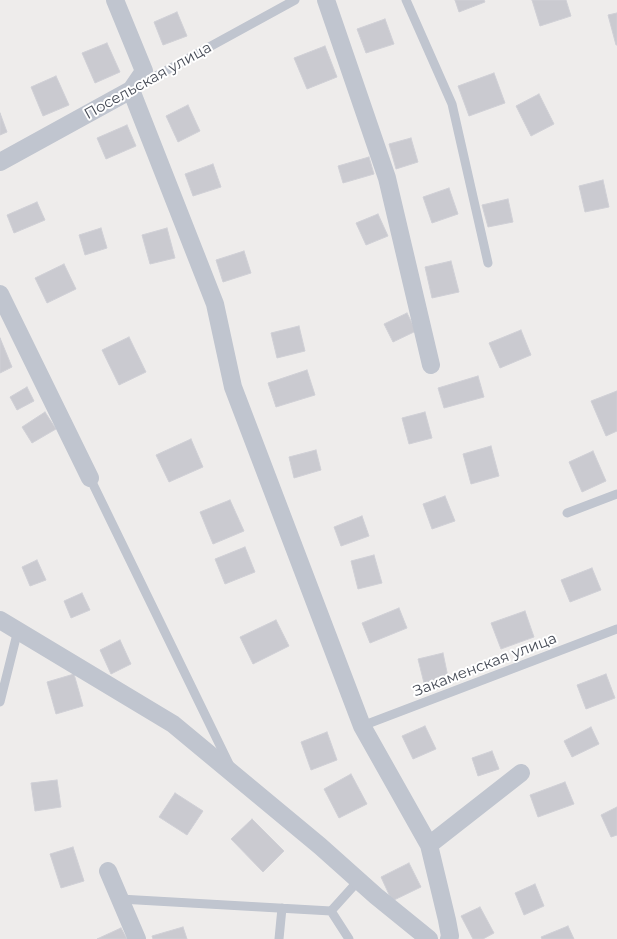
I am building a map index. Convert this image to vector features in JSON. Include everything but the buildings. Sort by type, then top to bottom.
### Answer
[{"type":"street","points":[[115,0],[144,71],[131,90],[215,304],[233,387],[362,726],[429,845],[448,920],[449,939]]},
{"type":"street","points":[[326,0],[387,178],[431,365]]},
{"type":"street","name":"Посельская улица","points":[[0,162],[131,90]]},
{"type":"street","points":[[0,294],[90,478]]},
{"type":"street","points":[[0,620],[173,724],[429,939]]},
{"type":"street","points":[[429,845],[520,773]]},
{"type":"street","points":[[108,871],[137,939]]},
{"type":"lane","name":"Посельская улица","points":[[131,90],[295,0]]},
{"type":"lane","points":[[406,0],[452,104],[488,263]]},
{"type":"lane","points":[[90,478],[233,773]]},
{"type":"lane","points":[[567,513],[617,494]]},
{"type":"lane","name":"Закаменская улица","points":[[362,726],[617,629]]},
{"type":"lane","points":[[0,702],[18,630]]},
{"type":"lane","points":[[331,911],[359,880]]},
{"type":"lane","points":[[120,899],[331,911]]},
{"type":"lane","points":[[279,939],[282,908]]},
{"type":"lane","points":[[331,911],[349,939]]}]
